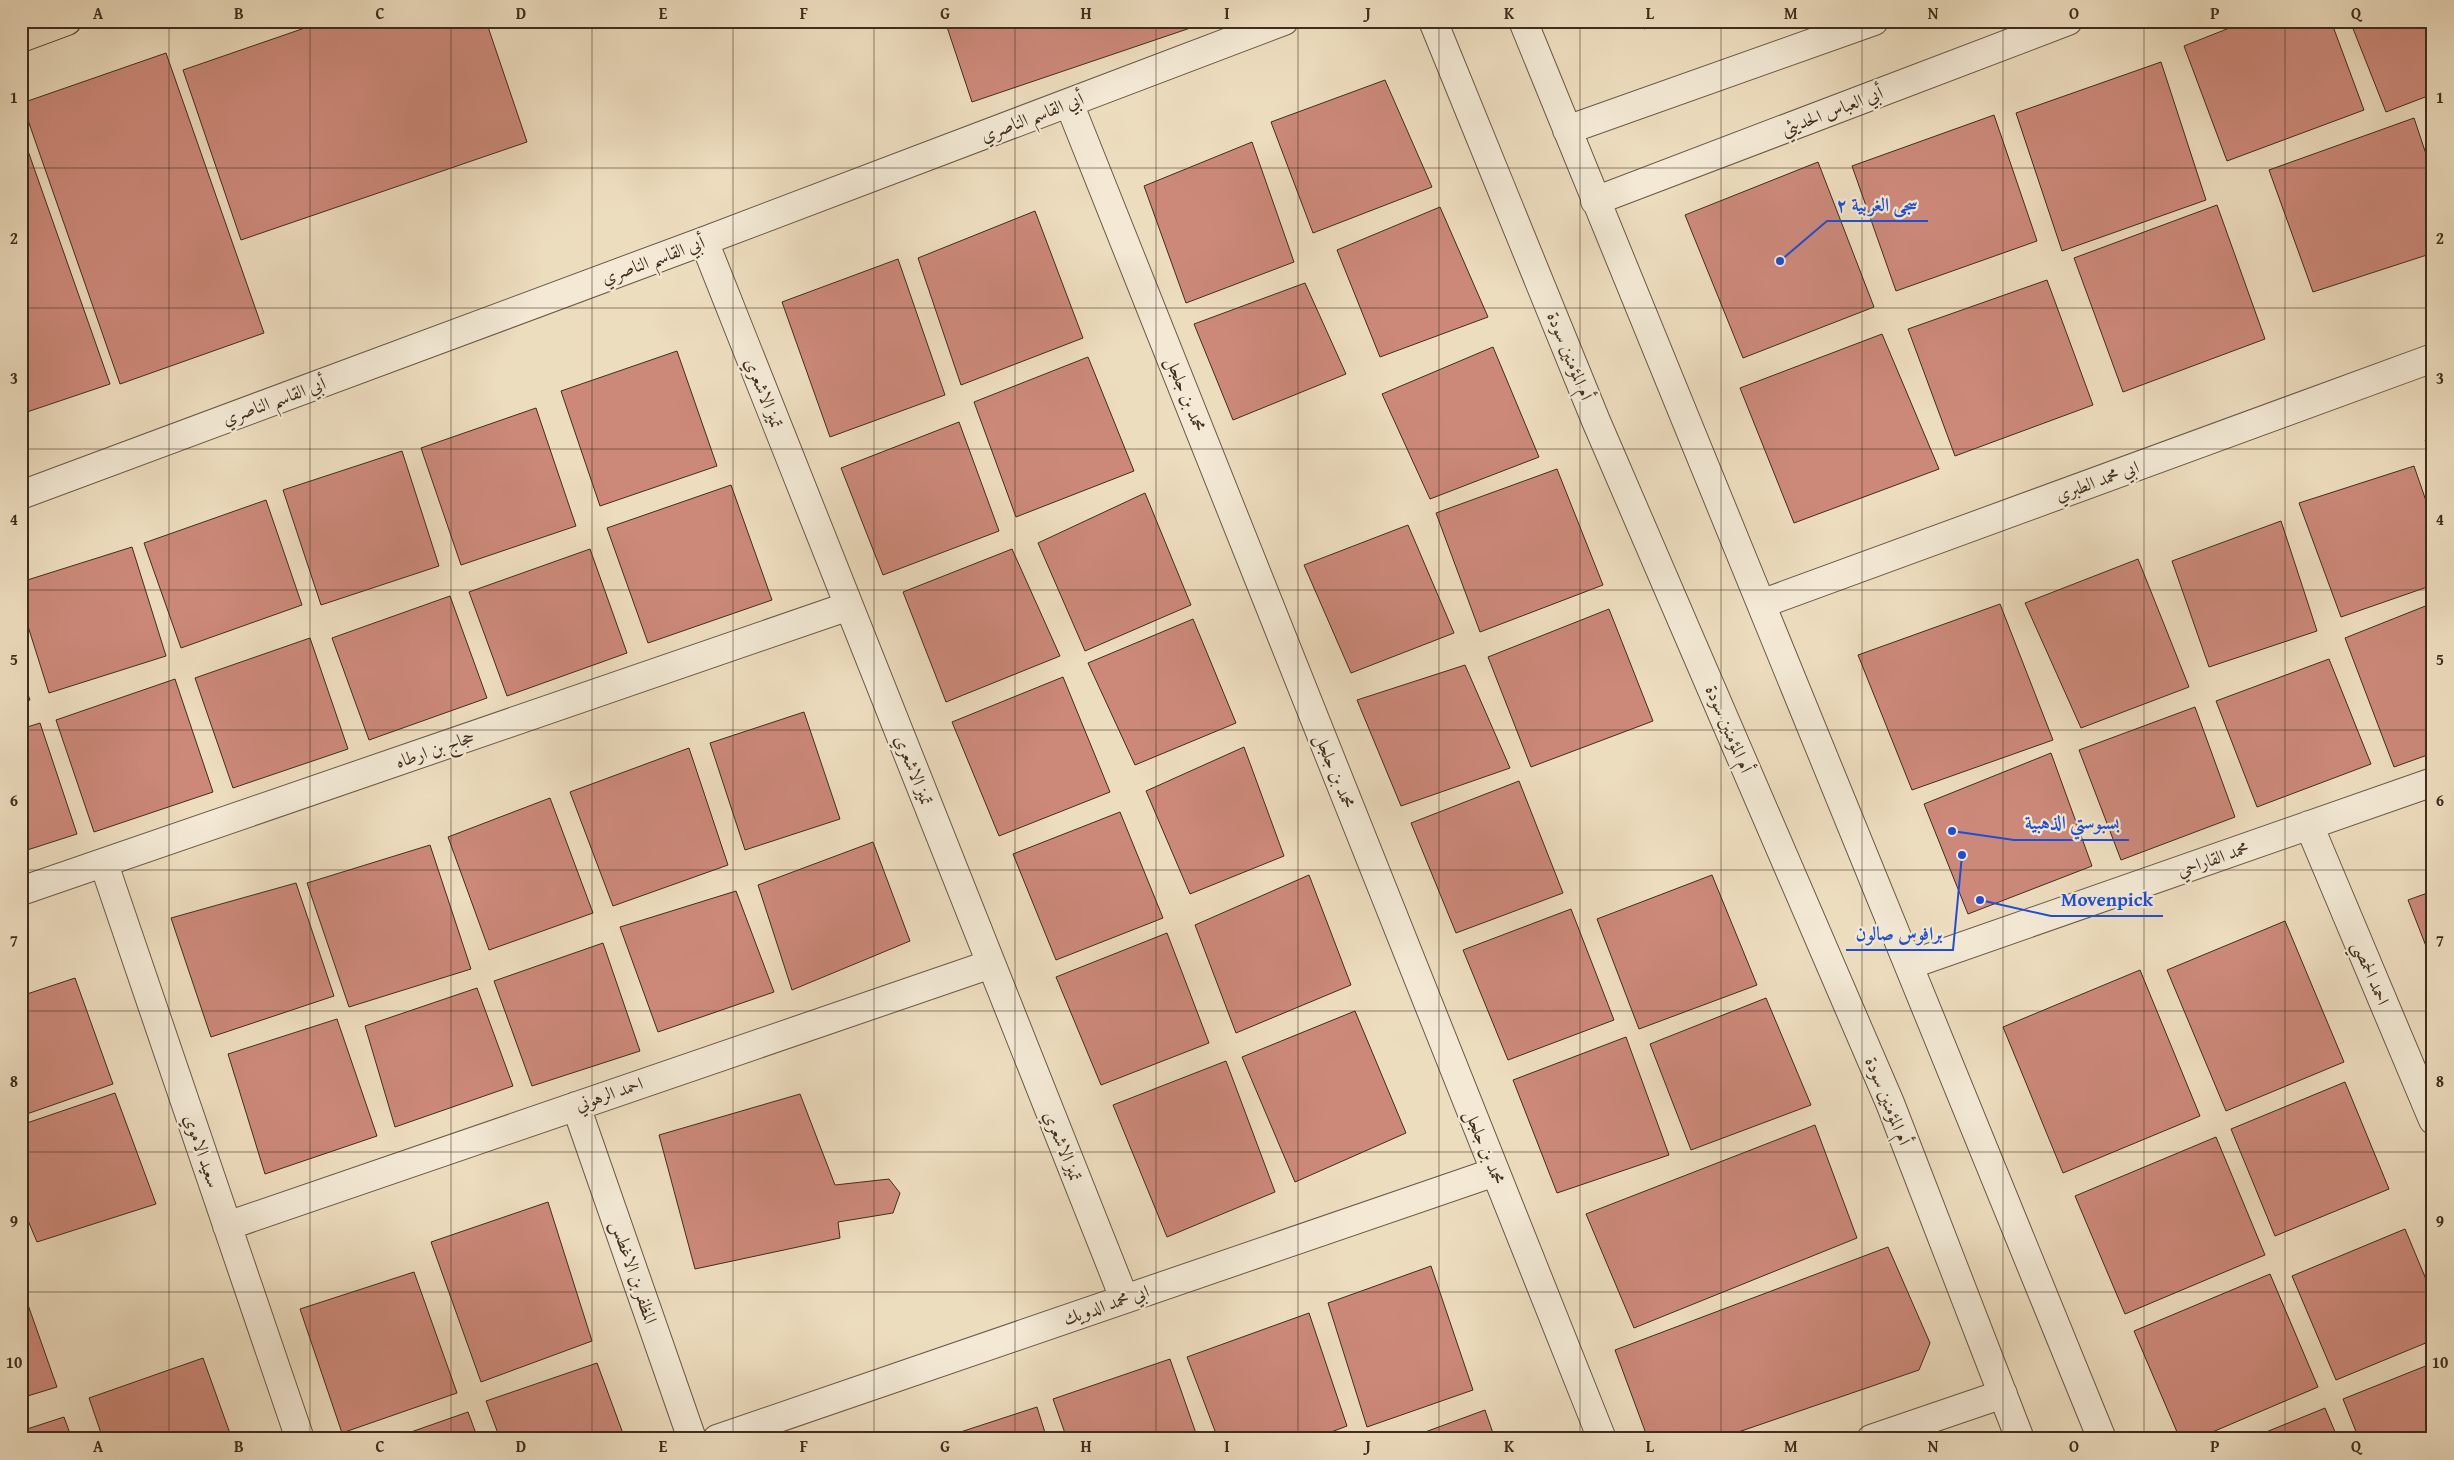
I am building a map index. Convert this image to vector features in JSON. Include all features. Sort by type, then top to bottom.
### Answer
[{"type":"main road","points":[[21,38],[67,21]]},
{"type":"street","name":"أبي القاسم الناصري","points":[[21,495],[704,241],[1284,21]]},
{"type":"street","name":"أم المؤمنين سودة","points":[[1433,21],[1596,421],[1890,1103],[2020,1439]]},
{"type":"street","points":[[1523,21],[2102,1439]]},
{"type":"street","points":[[1567,130],[1874,21]]},
{"type":"street","name":"أبي العباس الحديثي","points":[[1595,201],[2068,21]]},
{"type":"street","name":"محمد بن جلجل","points":[[1069,102],[1602,1439]]},
{"type":"street","name":"تميز الاشعري","points":[[704,241],[1124,1298]]},
{"type":"street","name":"ابي محمد الطبري","points":[[1761,604],[2433,358]]},
{"type":"street","name":"حجاج بن ارطاه","points":[[21,891],[849,606]]},
{"type":"street","name":"محمد القاراحي","points":[[1908,965],[2433,782]]},
{"type":"street","name":"احمد الحمصي","points":[[2309,825],[2433,1120]]},
{"type":"street","name":"سعيد الاموي","points":[[104,864],[300,1439]]},
{"type":"street","name":"احمد الرهوني","points":[[227,1226],[991,964]]},
{"type":"street","name":"المظفر بن الاغطس","points":[[576,1106],[692,1439]]},
{"type":"street","name":"ابي محمد الدويك","points":[[717,1439],[1495,1172]]},
{"type":"street","points":[[1872,1439],[2003,1394]]},
{"type":"building","points":[[325,21],[486,21],[527,142],[241,240],[183,70]]},
{"type":"building","points":[[945,21],[1211,21],[972,102]]},
{"type":"building","points":[[1642,21],[1665,21],[1644,29]]},
{"type":"building","points":[[2247,21],[2331,21],[2364,110],[2227,161],[2184,46]]},
{"type":"building","points":[[2350,21],[2433,21],[2433,94],[2386,112]]},
{"type":"building","points":[[166,53],[264,333],[120,384],[22,103]]},
{"type":"building","points":[[2161,62],[2206,200],[2062,251],[2016,113]]},
{"type":"building","points":[[1385,80],[1432,187],[1313,233],[1271,122]]},
{"type":"building","points":[[1994,115],[2037,241],[1896,291],[1852,166]]},
{"type":"building","points":[[2433,117],[2433,133],[2427,119]]},
{"type":"building","points":[[2414,118],[2433,175],[2433,253],[2313,292],[2269,170]]},
{"type":"building","points":[[21,131],[110,384],[21,414]]},
{"type":"building","points":[[1252,142],[1294,262],[1186,303],[1144,186]]},
{"type":"building","points":[[1818,162],[1874,307],[1743,358],[1685,215]]},
{"type":"building","points":[[2217,205],[2265,339],[2123,392],[2074,258]]},
{"type":"building","points":[[1440,207],[1488,317],[1380,357],[1337,250]]},
{"type":"building","points":[[1035,211],[1083,338],[961,385],[918,258]]},
{"type":"building","points":[[898,259],[945,395],[830,437],[782,302]]},
{"type":"building","points":[[2047,280],[2093,405],[1955,456],[1908,329]]},
{"type":"building","points":[[1305,283],[1346,374],[1233,420],[1194,324]]},
{"type":"building","points":[[1882,334],[1939,469],[1794,523],[1740,388]]},
{"type":"building","points":[[1493,347],[1539,457],[1430,499],[1382,394]]},
{"type":"building","points":[[677,351],[717,466],[600,506],[561,391]]},
{"type":"building","points":[[1088,357],[1134,471],[1016,517],[974,402]]},
{"type":"building","points":[[536,408],[576,526],[461,565],[421,448]]},
{"type":"building","points":[[959,422],[999,531],[883,575],[841,468]]},
{"type":"building","points":[[2433,438],[2433,460],[2425,440]]},
{"type":"building","points":[[402,451],[439,566],[321,605],[283,490]]},
{"type":"building","points":[[2414,466],[2433,521],[2433,585],[2341,617],[2299,503]]},
{"type":"building","points":[[1557,469],[1603,585],[1480,632],[1436,513]]},
{"type":"building","points":[[731,485],[772,600],[648,643],[607,528]]},
{"type":"building","points":[[1145,493],[1191,605],[1085,651],[1038,543]]},
{"type":"building","points":[[266,500],[302,605],[181,648],[144,543]]},
{"type":"building","points":[[2281,521],[2317,631],[2209,667],[2172,561]]},
{"type":"building","points":[[1408,525],[1454,633],[1351,673],[1304,565]]},
{"type":"building","points":[[132,547],[166,656],[49,693],[21,604],[21,582]]},
{"type":"building","points":[[590,549],[627,653],[507,696],[469,592]]},
{"type":"building","points":[[1012,549],[1060,656],[946,702],[903,592]]},
{"type":"building","points":[[2138,559],[2189,687],[2081,728],[2025,603]]},
{"type":"building","points":[[450,596],[487,698],[369,740],[332,638]]},
{"type":"building","points":[[2433,603],[2433,753],[2394,767],[2345,638]]},
{"type":"building","points":[[2000,604],[2053,740],[1912,790],[1858,655]]},
{"type":"building","points":[[1609,609],[1653,721],[1531,767],[1488,657]]},
{"type":"building","points":[[1193,619],[1236,723],[1135,765],[1088,663]]},
{"type":"building","points":[[310,638],[348,749],[233,788],[195,678]]},
{"type":"building","points":[[2329,659],[2371,764],[2257,807],[2216,701]]},
{"type":"building","points":[[1465,665],[1510,768],[1401,806],[1357,700]]},
{"type":"building","points":[[21,675],[30,700],[21,703]]},
{"type":"building","points":[[1063,677],[1110,792],[999,836],[952,722]]},
{"type":"building","points":[[175,679],[213,792],[94,832],[56,720]]},
{"type":"building","points":[[2195,707],[2235,817],[2121,860],[2079,750]]},
{"type":"building","points":[[804,712],[840,819],[745,850],[710,743]]},
{"type":"building","points":[[40,723],[77,834],[21,852],[21,729]]},
{"type":"building","points":[[1244,747],[1284,856],[1190,894],[1146,791]]},
{"type":"building","points":[[689,748],[728,865],[613,906],[570,792]]},
{"type":"building","points":[[2051,753],[2092,866],[1968,914],[1924,804]]},
{"type":"building","points":[[1519,781],[1563,893],[1456,933],[1411,823]]},
{"type":"building","points":[[550,798],[593,913],[489,950],[448,837]]},
{"type":"building","points":[[1120,812],[1163,918],[1056,960],[1013,854]]},
{"type":"building","points":[[873,842],[910,941],[792,990],[758,885]]},
{"type":"building","points":[[430,845],[471,969],[349,1007],[307,883]]},
{"type":"building","points":[[1309,875],[1351,985],[1236,1033],[1195,925]]},
{"type":"building","points":[[1712,875],[1757,985],[1639,1029],[1597,919]]},
{"type":"building","points":[[296,883],[334,996],[211,1037],[171,918]]},
{"type":"building","points":[[736,891],[774,992],[658,1032],[620,927]]},
{"type":"building","points":[[2433,891],[2433,964],[2408,900]]},
{"type":"building","points":[[1571,909],[1614,1020],[1508,1060],[1463,950]]},
{"type":"building","points":[[2285,921],[2344,1062],[2226,1111],[2167,970]]},
{"type":"building","points":[[1167,933],[1209,1043],[1101,1085],[1056,977]]},
{"type":"building","points":[[603,943],[640,1051],[532,1086],[494,981]]},
{"type":"building","points":[[2140,970],[2200,1116],[2063,1173],[2003,1027]]},
{"type":"building","points":[[75,978],[113,1084],[21,1116],[21,996]]},
{"type":"building","points":[[477,988],[513,1086],[395,1127],[365,1026]]},
{"type":"building","points":[[1766,998],[1811,1105],[1691,1150],[1650,1044]]},
{"type":"building","points":[[1355,1011],[1406,1133],[1295,1182],[1242,1057]]},
{"type":"building","points":[[337,1019],[377,1136],[265,1174],[228,1054]]},
{"type":"building","points":[[1626,1037],[1669,1155],[1557,1193],[1513,1080]]},
{"type":"building","points":[[1226,1061],[1275,1192],[1167,1237],[1113,1105]]},
{"type":"building","points":[[2345,1082],[2389,1189],[2275,1236],[2231,1129]]},
{"type":"building","points":[[115,1093],[156,1204],[37,1242],[21,1204],[21,1125]]},
{"type":"building","points":[[800,1094],[835,1185],[889,1179],[900,1193],[893,1213],[838,1222],[840,1238],[695,1269],[659,1135]]},
{"type":"building","points":[[1815,1125],[1857,1238],[1634,1328],[1586,1214]]},
{"type":"building","points":[[2216,1137],[2265,1255],[2125,1314],[2075,1196]]},
{"type":"building","points":[[548,1202],[592,1341],[481,1382],[431,1242]]},
{"type":"building","points":[[2405,1229],[2433,1296],[2433,1340],[2336,1380],[2292,1276]]},
{"type":"building","points":[[1888,1247],[1930,1343],[1919,1370],[1718,1439],[1648,1439],[1615,1350]]},
{"type":"building","points":[[1431,1266],[1473,1390],[1367,1427],[1328,1303]]},
{"type":"building","points":[[414,1272],[457,1393],[342,1433],[300,1309]]},
{"type":"building","points":[[2270,1274],[2318,1387],[2196,1439],[2180,1439],[2134,1331]]},
{"type":"building","points":[[21,1285],[57,1387],[21,1398]]},
{"type":"building","points":[[1309,1313],[1347,1426],[1313,1439],[1218,1439],[1187,1357]]},
{"type":"building","points":[[203,1358],[232,1439],[103,1439],[89,1398]]},
{"type":"building","points":[[1170,1359],[1198,1439],[1067,1439],[1053,1399]]},
{"type":"building","points":[[597,1363],[625,1439],[500,1439],[486,1401]]},
{"type":"building","points":[[2433,1363],[2433,1439],[2359,1439],[2343,1399]]},
{"type":"building","points":[[1037,1407],[1047,1439],[939,1439]]},
{"type":"building","points":[[2325,1408],[2338,1439],[2249,1439]]},
{"type":"building","points":[[1485,1410],[1495,1439],[1406,1439]]},
{"type":"building","points":[[468,1412],[478,1439],[391,1439]]},
{"type":"building","points":[[64,1417],[72,1439],[21,1439],[21,1431]]},
{"type":"place","name":"سجى الغربية ٢","points":[[1780,261]]},
{"type":"place","name":"بسبوستي الذهبية","points":[[1952,831]]},
{"type":"place","name":"برافوس صالون","points":[[1962,855]]},
{"type":"place","name":"Movenpick","points":[[1980,900]]}]
